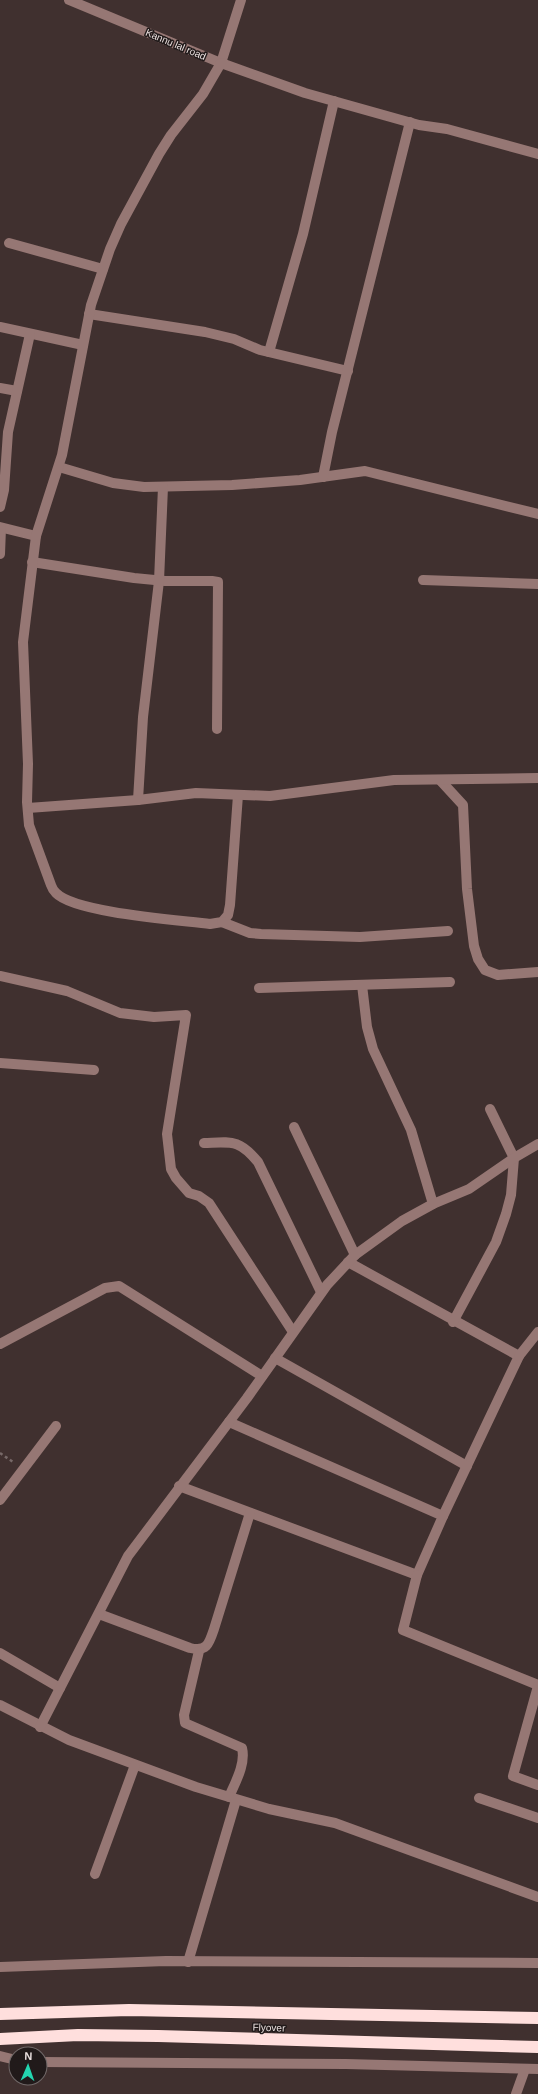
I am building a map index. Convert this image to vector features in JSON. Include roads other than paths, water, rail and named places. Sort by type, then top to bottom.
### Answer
[{"type":"highway","name":"Flyover","points":[[0,2014],[129,2010],[538,2018]]},
{"type":"highway","name":"Flyover","points":[[0,2039],[22,2037],[158,2036],[538,2047]]},
{"type":"street","name":"Kannu lal road","points":[[70,0],[221,63],[276,84],[415,124],[447,129],[538,154]]},
{"type":"street","points":[[241,0],[221,63],[203,94],[171,135],[159,154],[121,224],[102,269],[89,314],[58,467],[36,536],[32,562],[23,642],[29,825],[48,877],[56,894],[92,908],[125,914],[210,924],[222,922],[250,933],[261,934],[360,937],[448,931]]},
{"type":"street","points":[[269,352],[304,234],[334,101]]},
{"type":"street","points":[[323,477],[348,371],[415,124]]},
{"type":"street","points":[[10,243],[102,269]]},
{"type":"street","points":[[89,314],[205,332],[234,339],[269,352],[348,371]]},
{"type":"street","points":[[0,328],[83,345]]},
{"type":"street","points":[[0,507],[4,490],[8,432],[30,334]]},
{"type":"street","points":[[0,388],[17,391]]},
{"type":"street","points":[[58,467],[113,483],[144,487],[232,485],[323,477],[365,471],[538,514]]},
{"type":"street","points":[[138,800],[143,717],[159,581],[163,487]]},
{"type":"street","points":[[0,554],[1,528],[36,536]]},
{"type":"street","points":[[32,562],[106,575],[159,581],[218,582],[217,729]]},
{"type":"street","points":[[423,580],[538,584]]},
{"type":"street","points":[[28,808],[138,800],[196,793],[270,796],[394,780],[538,778]]},
{"type":"street","points":[[440,780],[463,805],[467,889],[474,946],[478,959],[485,970],[498,975],[538,972]]},
{"type":"street","points":[[222,922],[228,915],[230,904],[238,795]]},
{"type":"street","points":[[0,976],[67,991],[120,1013],[154,1017],[186,1015],[167,1134],[171,1169],[184,1188],[209,1203],[293,1332]]},
{"type":"street","points":[[259,988],[450,982]]},
{"type":"street","points":[[362,985],[367,1027],[373,1048],[411,1130],[433,1204]]},
{"type":"street","points":[[0,1063],[94,1070]]},
{"type":"street","points":[[453,1322],[496,1242],[511,1195],[514,1158],[490,1109]]},
{"type":"street","points":[[294,1128],[352,1259],[453,1322],[519,1356]]},
{"type":"street","points":[[204,1143],[236,1143],[249,1150],[258,1162],[322,1292]]},
{"type":"street","points":[[40,1727],[128,1556],[179,1486],[229,1422],[322,1292],[352,1259],[402,1221],[433,1204],[469,1189],[514,1158],[538,1144]]},
{"type":"street","points":[[0,1344],[105,1288],[119,1286],[262,1376]]},
{"type":"street","points":[[538,1332],[519,1356],[443,1516],[417,1575],[403,1630],[538,1686],[513,1776],[538,1785]]},
{"type":"street","points":[[275,1358],[466,1466]]},
{"type":"street","points":[[229,1422],[443,1516]]},
{"type":"street","points":[[0,1500],[56,1426]]},
{"type":"street","points":[[179,1486],[417,1575]]},
{"type":"street","points":[[99,1614],[199,1650],[205,1648],[210,1642],[250,1513]]},
{"type":"street","points":[[188,1962],[244,1755],[242,1748],[185,1723],[184,1715],[199,1650]]},
{"type":"street","points":[[0,1653],[60,1688]]},
{"type":"street","points":[[0,1705],[40,1727],[69,1740],[135,1765],[232,1798],[270,1809],[335,1823],[538,1896]]},
{"type":"street","points":[[95,1874],[135,1765]]},
{"type":"street","points":[[478,1798],[538,1818]]},
{"type":"street","points":[[0,1967],[188,1962],[538,1963]]},
{"type":"street","points":[[48,2062],[346,2064],[538,2069]]},
{"type":"street","points":[[516,2094],[525,2069]]}]
